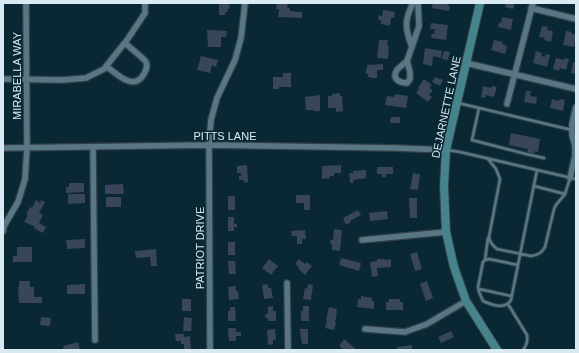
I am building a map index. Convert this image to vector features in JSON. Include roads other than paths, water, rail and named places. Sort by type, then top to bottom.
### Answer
[{"type":"main road","name":"DEJARNETTE LANE","points":[[480,3],[446,150],[444,186],[446,232],[454,267],[466,301],[497,350]]},
{"type":"street","name":"MIRABELLA WAY","points":[[3,231],[4,226],[18,202],[25,179],[27,148],[26,3]]},
{"type":"street","points":[[3,79],[63,80],[86,78],[104,69],[125,43],[145,13],[145,3]]},
{"type":"street","name":"PATRIOT DRIVE","points":[[210,350],[209,145],[211,120],[217,98],[235,60],[241,38],[246,3]]},
{"type":"street","points":[[412,47],[407,33],[406,22],[413,3]]},
{"type":"street","points":[[407,61],[420,26],[418,3]]},
{"type":"street","points":[[507,104],[532,5],[576,19]]},
{"type":"street","points":[[106,66],[126,81],[134,82],[141,79],[147,67],[146,61],[125,43]]},
{"type":"street","points":[[466,63],[576,89]]},
{"type":"street","points":[[573,179],[575,146],[572,135],[572,124],[576,107]]},
{"type":"street","name":"PITTS LANE","points":[[3,148],[209,145],[446,150]]},
{"type":"street","points":[[93,147],[95,340]]},
{"type":"street","points":[[362,240],[446,232]]},
{"type":"street","points":[[287,283],[288,350]]},
{"type":"street","points":[[364,329],[405,332],[427,324],[466,301]]},
{"type":"lane","points":[[457,102],[572,130]]},
{"type":"lane","points":[[479,108],[472,140],[544,158]]},
{"type":"lane","points":[[446,150],[573,179],[554,209],[545,247],[543,251],[536,256],[497,249],[493,246],[488,237]]},
{"type":"lane","points":[[488,159],[496,169],[500,178],[485,260],[483,262],[478,289],[483,301],[499,306],[508,304],[510,300],[537,170]]},
{"type":"lane","points":[[534,186],[564,194]]},
{"type":"lane","points":[[485,260],[489,259],[518,265]]},
{"type":"lane","points":[[478,289],[511,296]]},
{"type":"lane","points":[[508,304],[528,338],[523,350]]}]
